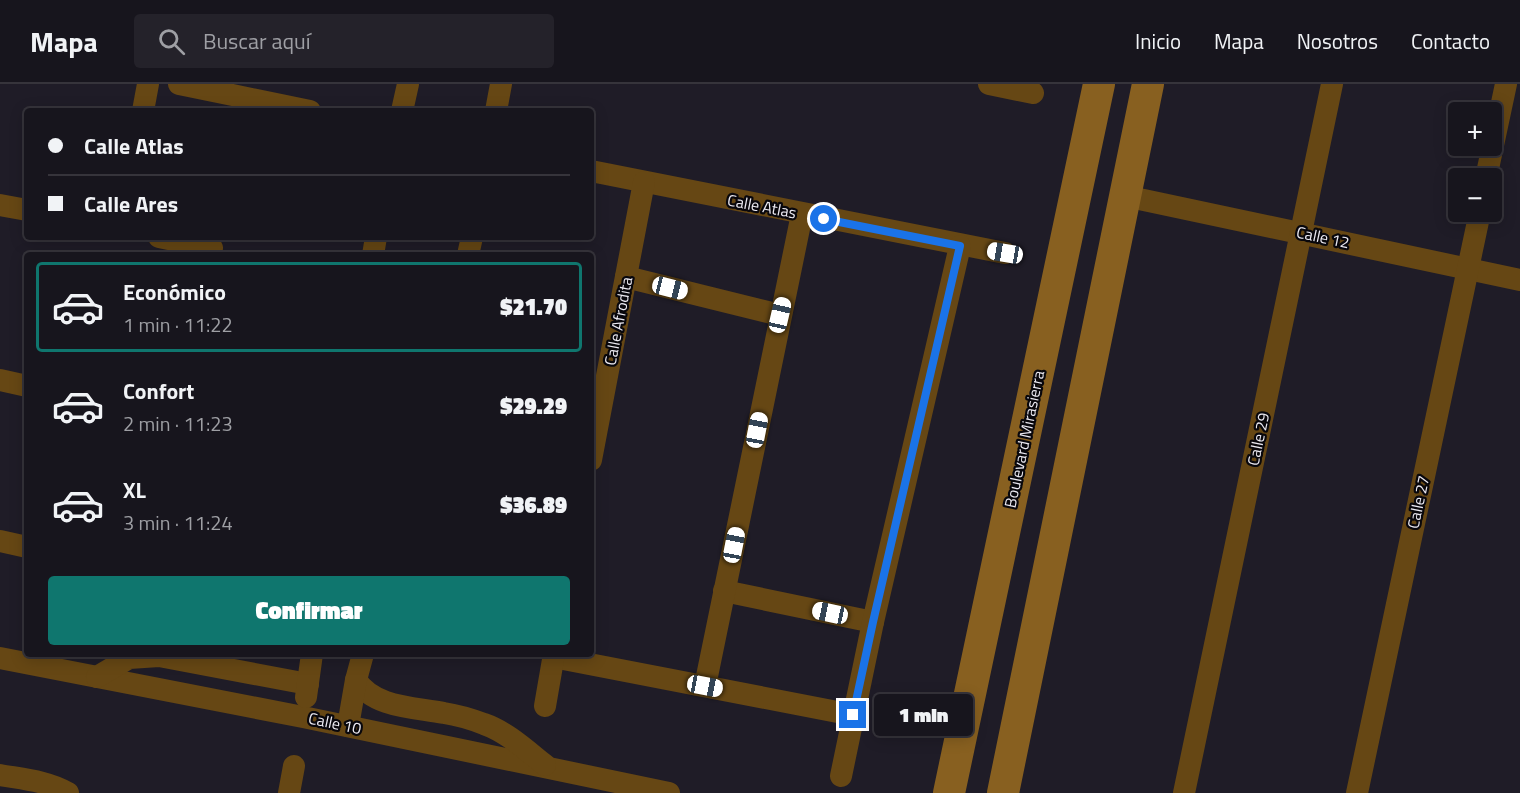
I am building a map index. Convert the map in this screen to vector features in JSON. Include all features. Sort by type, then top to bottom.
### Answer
[{"type":"main road","name":"Boulevard Mirasierra","points":[[949,793],[1099,84]]},
{"type":"main road","points":[[1003,793],[1148,84]]},
{"type":"street","points":[[144,108],[148,84]]},
{"type":"street","points":[[179,84],[242,104],[281,108]]},
{"type":"street","points":[[403,108],[408,84]]},
{"type":"street","points":[[497,108],[501,84]]},
{"type":"street","points":[[989,84],[1033,93]]},
{"type":"street","name":"Calle 29","points":[[1184,793],[1332,84]]},
{"type":"street","points":[[1488,168],[1506,84]]},
{"type":"street","name":"Calle Atlas","points":[[594,172],[960,246],[1005,253]]},
{"type":"street","name":"Calle Afrodita","points":[[594,444],[644,182]]},
{"type":"street","name":"Calle 12","points":[[1125,196],[1520,280]]},
{"type":"street","points":[[0,205],[24,209]]},
{"type":"street","points":[[705,686],[802,214]]},
{"type":"street","name":"Calle 27","points":[[1357,793],[1478,222]]},
{"type":"street","points":[[175,240],[212,247]]},
{"type":"street","points":[[841,776],[873,622],[960,246]]},
{"type":"street","points":[[626,278],[780,315]]},
{"type":"street","points":[[0,380],[24,385]]},
{"type":"street","points":[[0,541],[24,546]]},
{"type":"street","points":[[724,591],[873,622]]},
{"type":"street","points":[[97,677],[129,658],[144,657]]},
{"type":"street","points":[[164,657],[308,684]]},
{"type":"street","points":[[303,717],[312,657]]},
{"type":"street","points":[[348,726],[362,657]]},
{"type":"street","points":[[545,706],[553,657]]},
{"type":"street","points":[[558,657],[853,715]]},
{"type":"street","name":"Calle 10","points":[[0,658],[348,726],[669,793]]},
{"type":"street","points":[[356,680],[362,689],[379,699],[445,713],[487,725],[521,745],[548,768]]},
{"type":"street","points":[[289,793],[294,766]]},
{"type":"street","points":[[0,775],[46,784],[68,793]]},
{"type":"route","points":[[824,219],[960,246],[853,715]]}]
